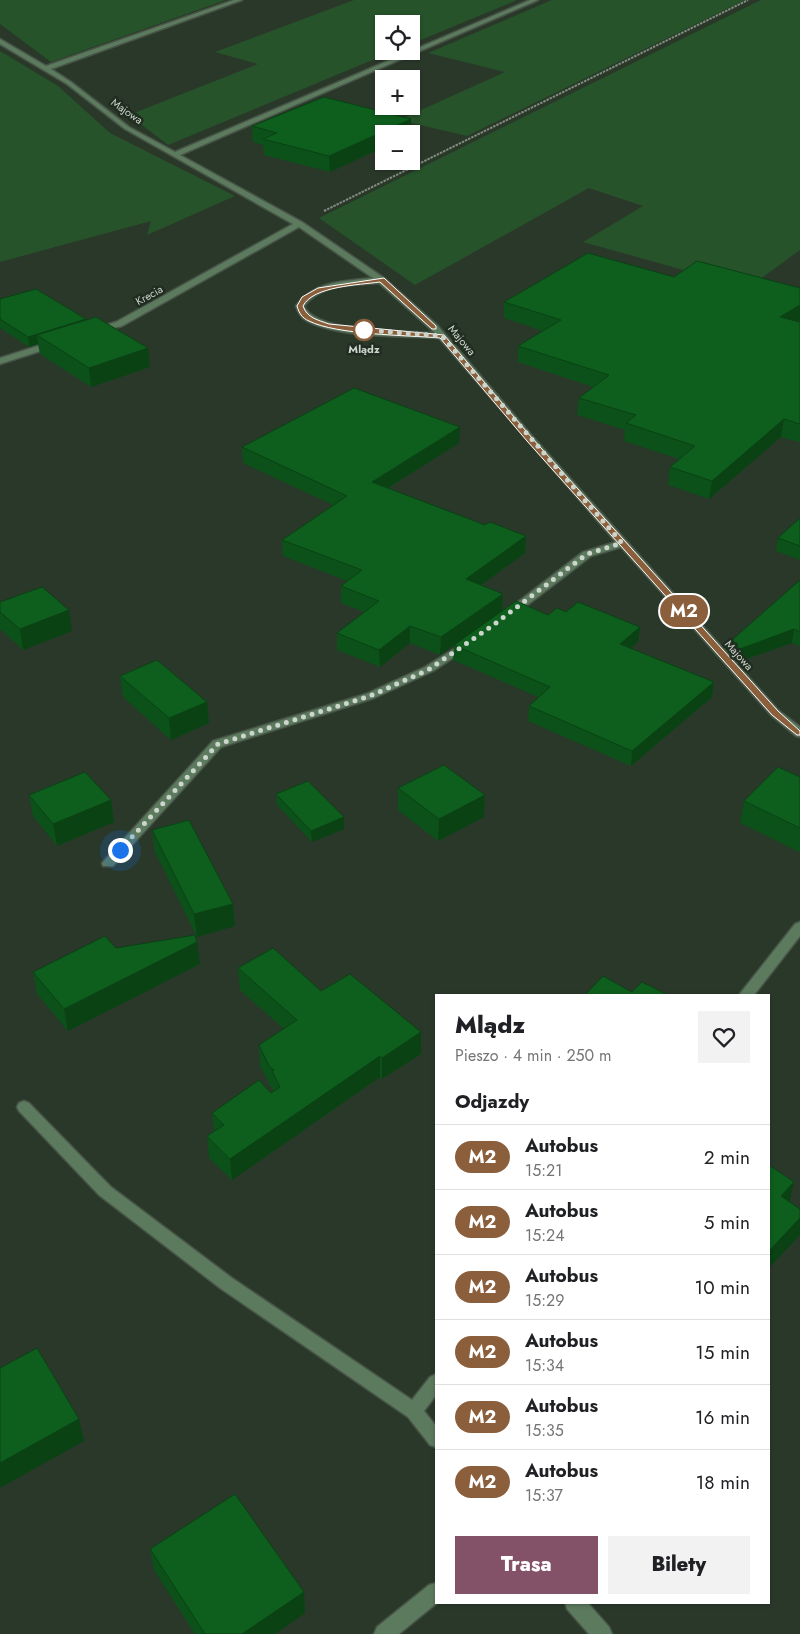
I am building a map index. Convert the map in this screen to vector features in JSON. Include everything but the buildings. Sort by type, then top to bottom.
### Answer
[{"type":"street","points":[[46,69],[239,0]]},
{"type":"street","points":[[174,155],[535,0]]},
{"type":"street","name":"Majowa","points":[[0,41],[69,83],[127,128],[299,224],[381,280],[442,336],[622,543],[778,717],[800,733]]},
{"type":"street","name":"Krecia","points":[[83,335],[120,324],[299,224]]},
{"type":"street","points":[[381,280],[320,289],[304,299],[300,306],[302,313],[309,319],[328,326],[442,336]]},
{"type":"street","points":[[0,361],[65,341]]},
{"type":"street","points":[[500,621],[587,554],[622,543]]},
{"type":"street","points":[[108,863],[218,744],[370,696],[428,670],[476,638]]},
{"type":"street","points":[[747,994],[800,927]]},
{"type":"street","points":[[24,1107],[106,1191],[226,1283],[414,1411],[435,1438]]},
{"type":"street","points":[[414,1411],[435,1383]]},
{"type":"street","points":[[384,1634],[435,1593]]},
{"type":"street","points":[[576,1604],[602,1634]]},
{"type":"path","points":[[299,224],[748,0]]},
{"type":"green space","points":[[0,0],[226,0],[51,62],[0,24]]},
{"type":"green space","points":[[354,0],[517,0],[420,40],[420,15],[375,15],[375,59],[168,145],[129,115],[258,64],[215,52]]},
{"type":"green space","points":[[552,0],[745,0],[467,136],[399,120],[410,115],[420,115],[420,110],[505,72],[428,53]]},
{"type":"green space","points":[[761,0],[800,0],[800,250],[748,288],[583,242],[643,206],[589,188],[415,285],[319,218],[416,170],[420,170],[420,168]]},
{"type":"green space","points":[[0,51],[58,86],[110,133],[235,196],[147,235],[151,221],[0,262]]},
{"type":"bus line","name":"M2","points":[[434,327],[381,280],[320,289],[304,299],[300,306],[302,313],[309,319],[328,326],[442,336],[530,440],[782,721],[800,733]]},
{"type":"place","name":"Mlądz","points":[[364,330]]},
{"type":"route","points":[[120,850],[218,744],[224,740],[370,696],[428,670],[524,603],[587,554],[622,543],[530,440],[442,336],[364,330]]}]
